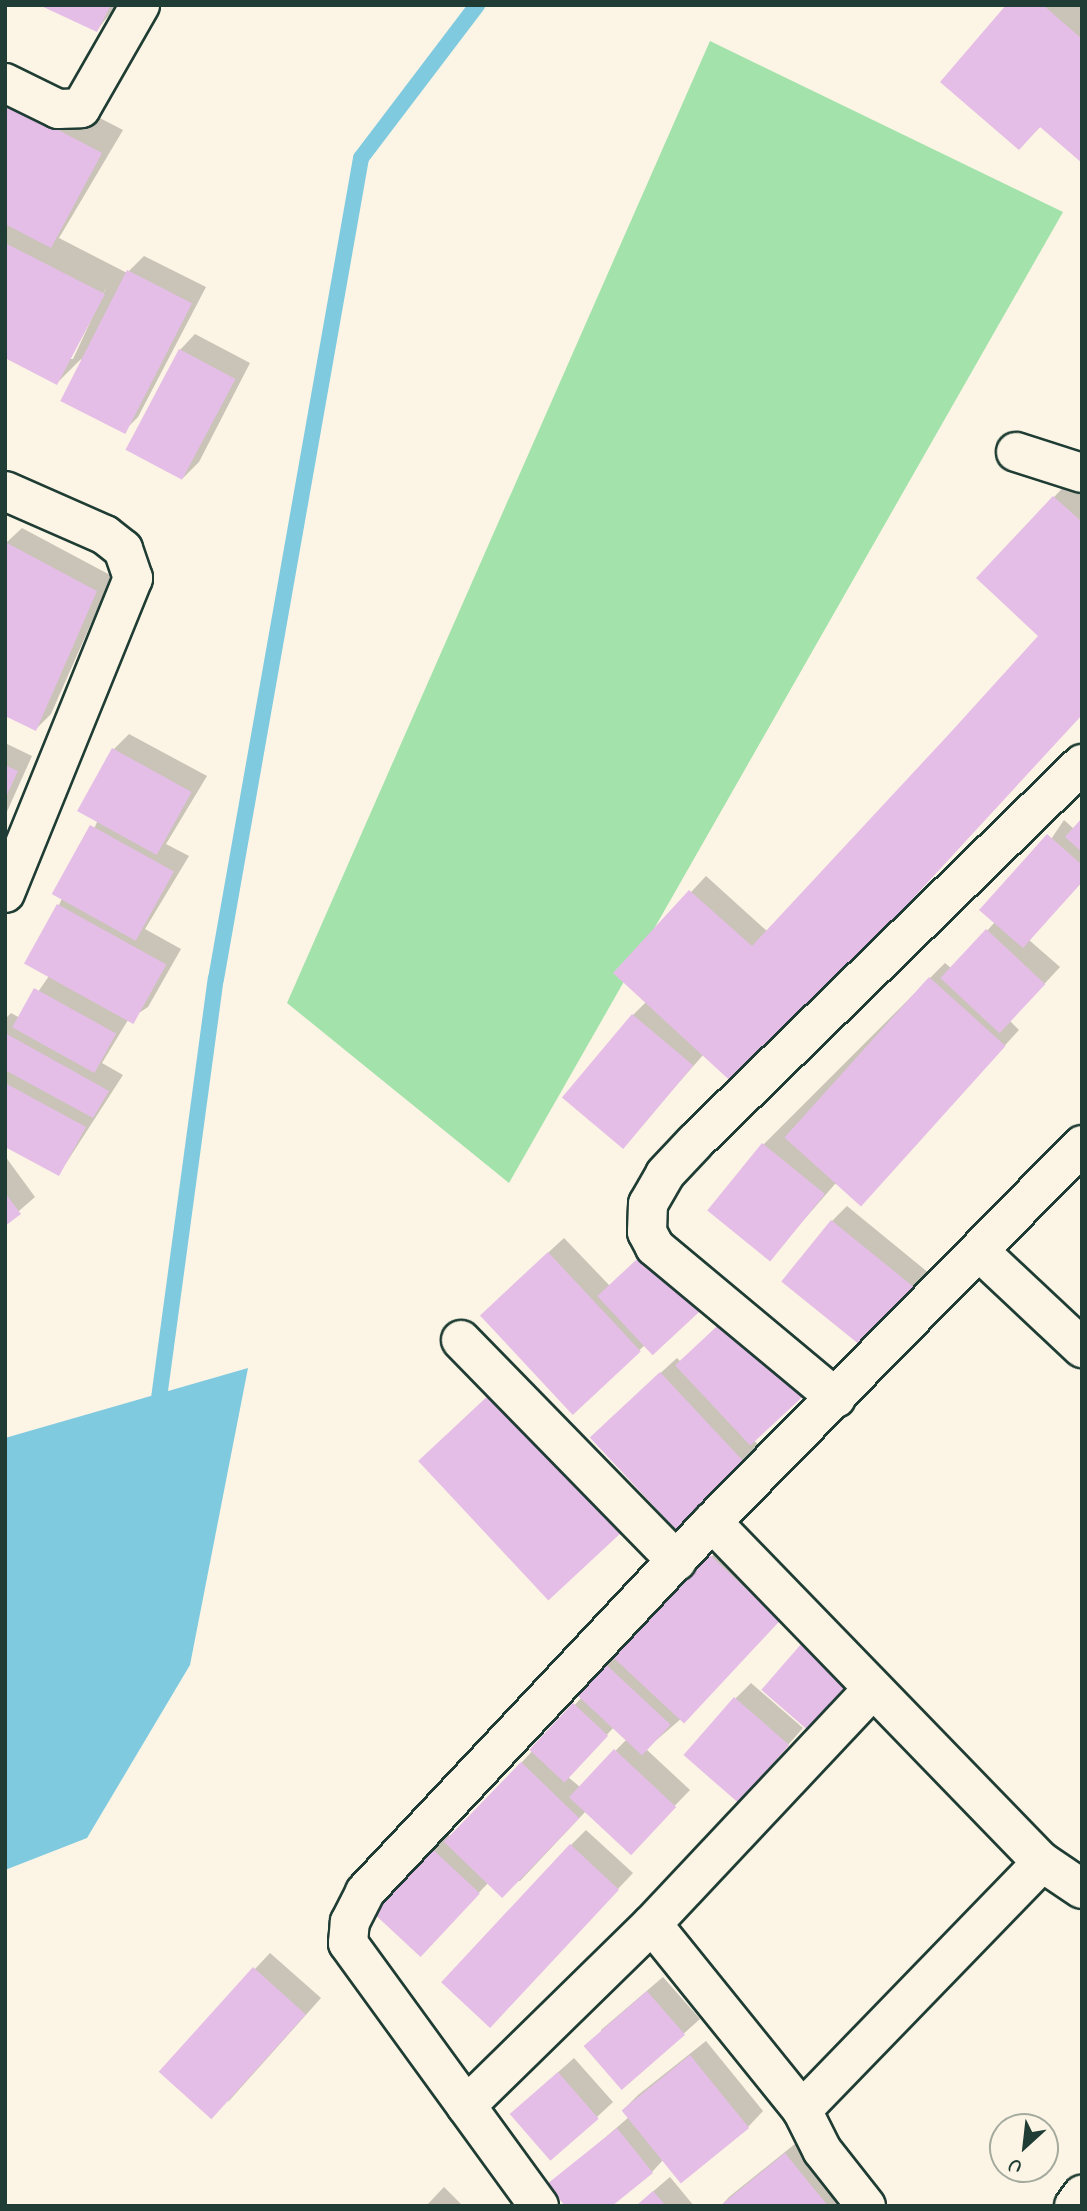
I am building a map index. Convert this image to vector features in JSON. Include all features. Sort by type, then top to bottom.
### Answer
[{"type":"street","points":[[5,83],[58,109],[82,108],[140,5]]},
{"type":"street","points":[[1016,452],[1082,473]]},
{"type":"street","points":[[5,491],[104,535],[129,560],[130,594],[5,893]]},
{"type":"street","points":[[836,1398],[655,1247],[647,1231],[648,1204],[664,1174],[695,1142],[1082,764]]},
{"type":"street","points":[[539,2206],[366,1973],[348,1942],[350,1922],[365,1892],[712,1522],[981,1253],[1082,1144]]},
{"type":"street","points":[[981,1253],[1082,1349]]},
{"type":"street","points":[[461,1340],[677,1561]]},
{"type":"street","points":[[712,1522],[1042,1862],[1082,1889]]},
{"type":"street","points":[[466,2106],[652,1924],[872,1689]]},
{"type":"street","points":[[802,2110],[1042,1862]]},
{"type":"street","points":[[652,1924],[802,2110],[822,2150],[866,2206]]},
{"type":"street","points":[[1074,2206],[1082,2195]]},
{"type":"green space","points":[[710,41],[1063,212],[509,1183],[287,1003]]},
{"type":"water","points":[[248,1368],[190,1665],[87,1838],[5,1870],[5,1438]]},
{"type":"building","points":[[39,5],[111,5],[97,32]]},
{"type":"building","points":[[1006,5],[1043,5],[1082,39],[1082,163],[1040,127],[1019,150],[940,82]]},
{"type":"building","points":[[5,102],[102,153],[51,248],[5,224]]},
{"type":"building","points":[[5,243],[105,294],[57,385],[5,358]]},
{"type":"building","points":[[127,270],[192,303],[125,434],[60,401]]},
{"type":"building","points":[[179,349],[236,379],[182,480],[125,450]]},
{"type":"building","points":[[1053,496],[1082,522],[1082,715],[738,1088],[613,973],[689,890],[752,946],[950,733],[1038,636],[976,578]]},
{"type":"building","points":[[5,542],[97,591],[36,731],[5,716]]},
{"type":"building","points":[[112,748],[192,792],[157,855],[77,811]]},
{"type":"building","points":[[5,765],[18,771],[5,799]]},
{"type":"building","points":[[1082,818],[1082,852],[1065,837]]},
{"type":"building","points":[[90,825],[174,872],[136,941],[52,894]]},
{"type":"building","points":[[1047,834],[1082,865],[1082,882],[1023,948],[979,910]]},
{"type":"building","points":[[57,904],[166,965],[133,1024],[24,963]]},
{"type":"building","points":[[986,929],[1045,984],[1000,1033],[940,978]]},
{"type":"building","points":[[929,977],[1006,1046],[861,1206],[784,1138]]},
{"type":"building","points":[[34,988],[116,1034],[94,1073],[12,1027]]},
{"type":"building","points":[[632,1014],[693,1065],[623,1149],[562,1097]]},
{"type":"building","points":[[5,1033],[109,1091],[93,1118],[5,1070]]},
{"type":"building","points":[[5,1083],[86,1127],[59,1176],[5,1147]]},
{"type":"building","points":[[762,1143],[825,1194],[770,1262],[707,1211]]},
{"type":"building","points":[[5,1193],[21,1214],[5,1226]]},
{"type":"building","points":[[831,1220],[916,1289],[867,1351],[781,1281]]},
{"type":"building","points":[[650,1247],[705,1306],[653,1355],[597,1296]]},
{"type":"building","points":[[548,1252],[641,1351],[573,1415],[480,1315]]},
{"type":"building","points":[[730,1314],[805,1394],[750,1446],[675,1365]]},
{"type":"building","points":[[660,1372],[748,1466],[678,1532],[590,1437]]},
{"type":"building","points":[[492,1392],[622,1532],[548,1601],[418,1461]]},
{"type":"building","points":[[710,1555],[780,1620],[684,1724],[614,1658]]},
{"type":"building","points":[[802,1643],[848,1683],[807,1730],[761,1690]]},
{"type":"building","points":[[599,1658],[671,1725],[642,1756],[570,1689]]},
{"type":"building","points":[[734,1697],[789,1745],[739,1803],[683,1755]]},
{"type":"building","points":[[573,1703],[608,1736],[564,1783],[529,1750]]},
{"type":"building","points":[[614,1749],[676,1807],[631,1855],[569,1797]]},
{"type":"building","points":[[521,1762],[579,1818],[502,1898],[444,1842]]},
{"type":"building","points":[[570,1844],[619,1890],[490,2028],[441,1982]]},
{"type":"building","points":[[428,1845],[480,1893],[421,1957],[369,1909]]},
{"type":"building","points":[[253,1967],[306,2015],[211,2119],[159,2072]]},
{"type":"building","points":[[647,1991],[685,2035],[622,2090],[584,2046]]},
{"type":"building","points":[[690,2055],[749,2128],[681,2183],[622,2110]]},
{"type":"building","points":[[558,2072],[599,2119],[550,2161],[510,2114]]},
{"type":"building","points":[[617,2128],[653,2173],[612,2206],[565,2206],[547,2184]]},
{"type":"building","points":[[785,2153],[828,2206],[720,2206]]},
{"type":"building","points":[[653,2191],[666,2206],[636,2206]]},
{"type":"waterway","points":[[157,1413],[216,979],[361,158],[477,5]]}]
